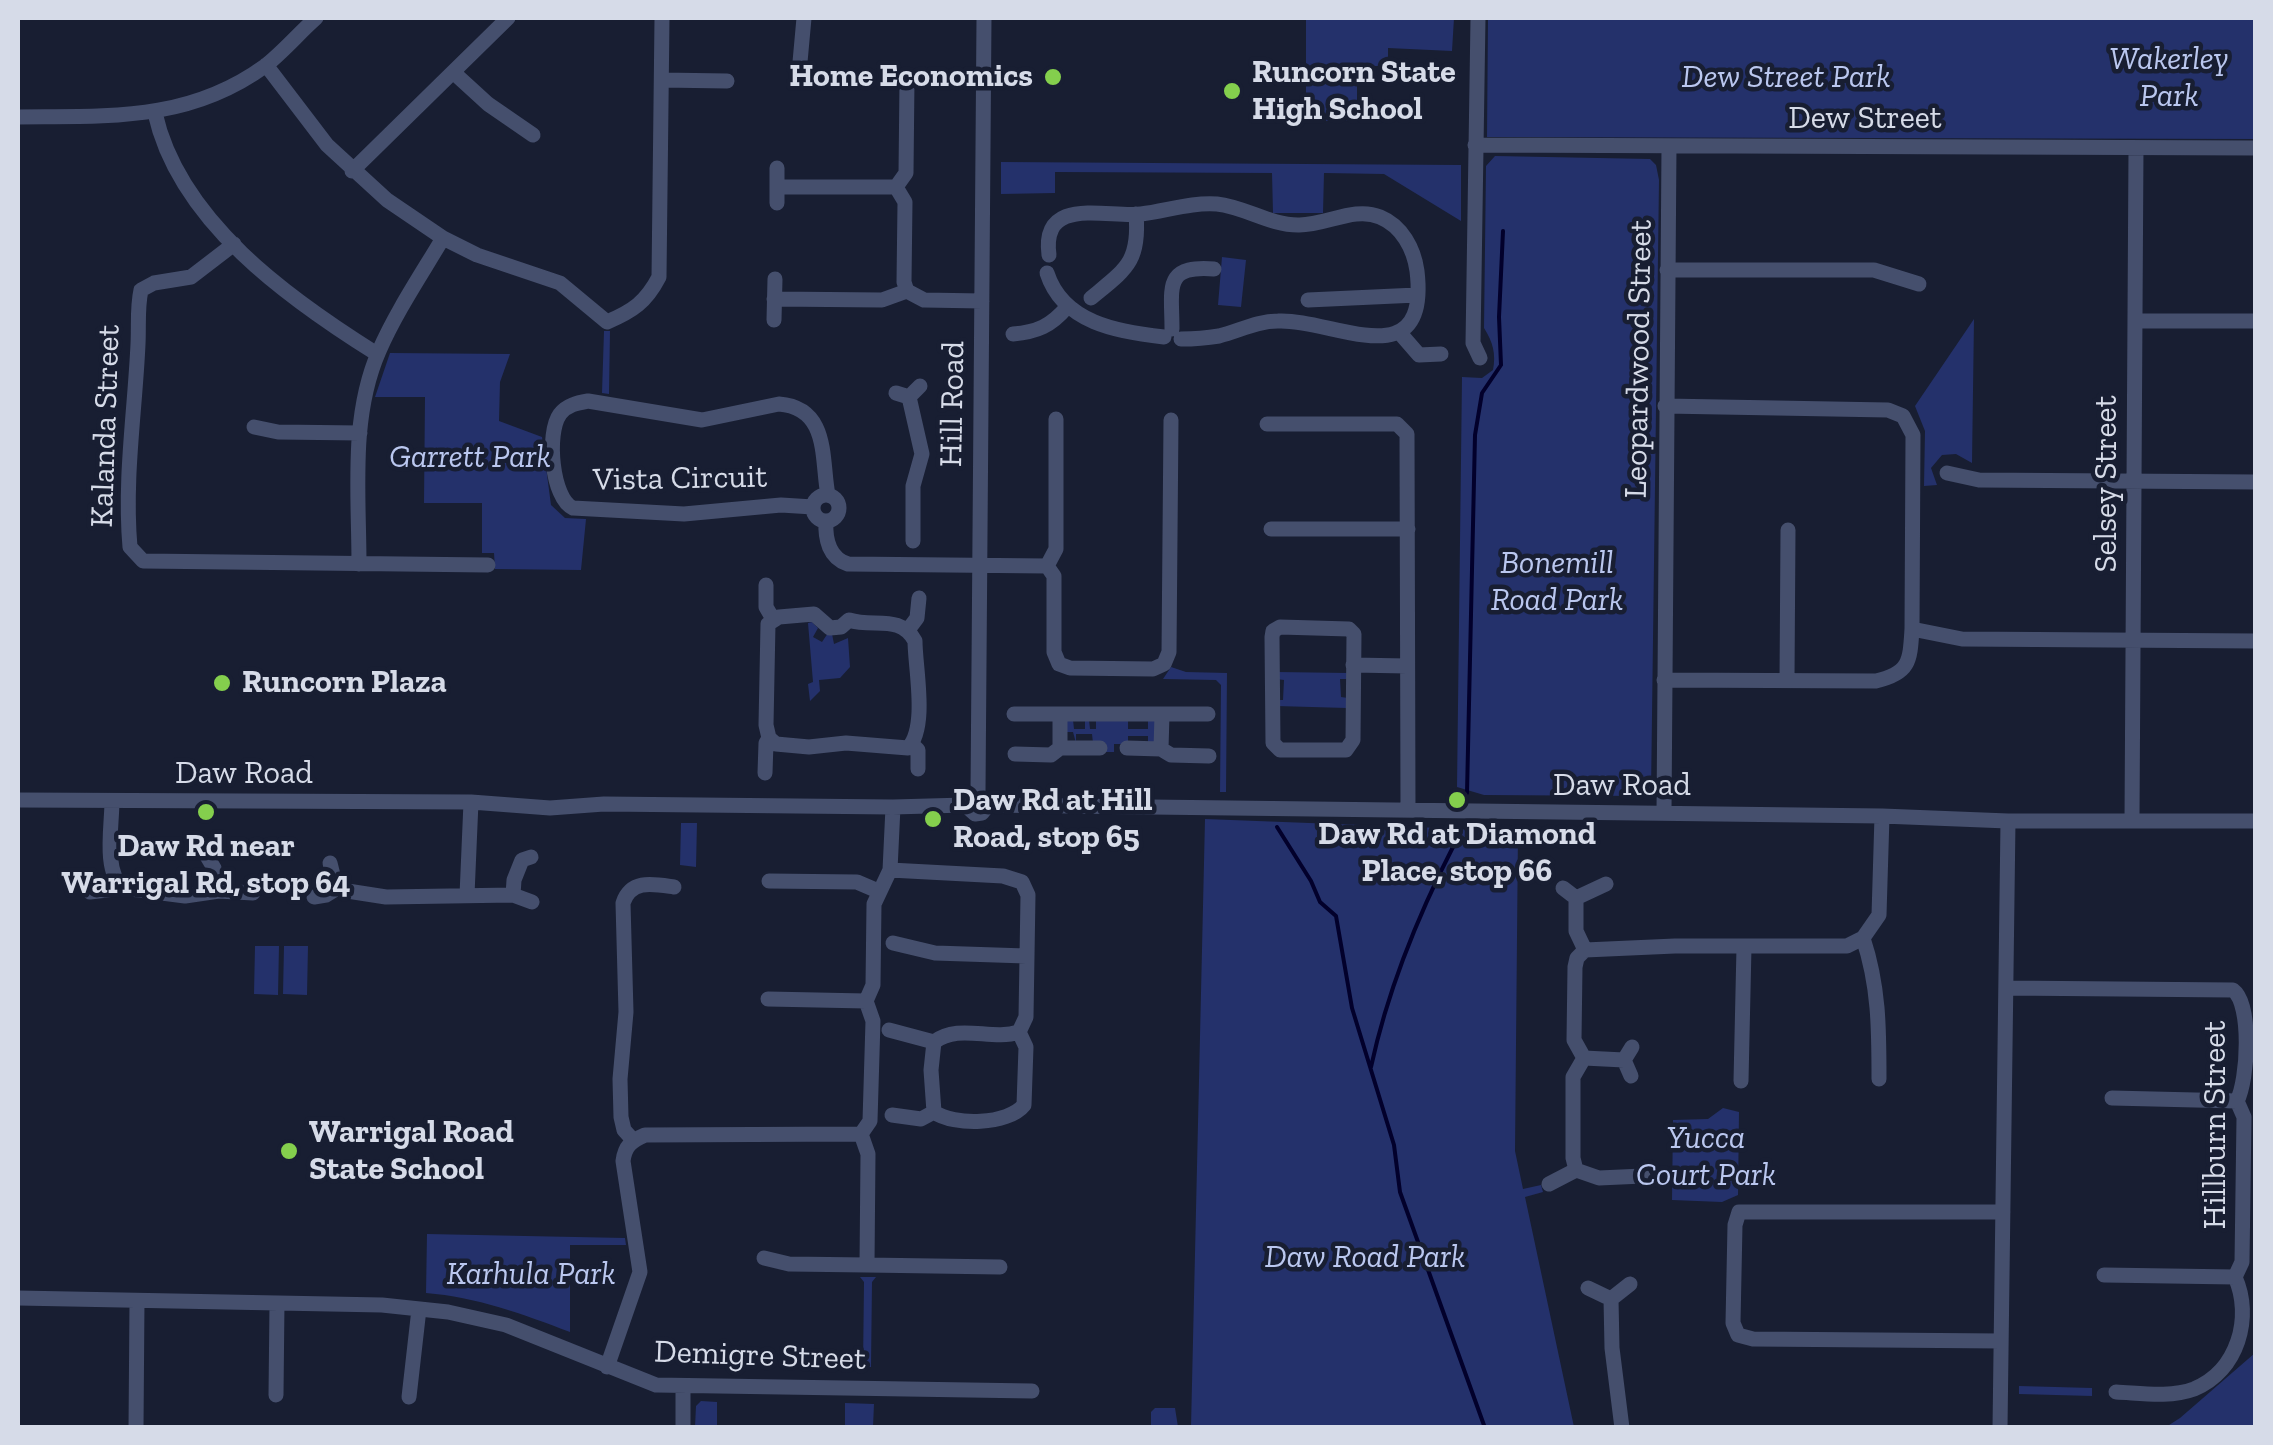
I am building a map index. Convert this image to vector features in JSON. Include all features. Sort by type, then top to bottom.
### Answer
[{"type":"street","points":[[18,117],[155,113],[187,106],[266,65],[316,18]]},
{"type":"street","points":[[352,171],[508,18]]},
{"type":"street","points":[[266,65],[327,145],[387,200],[443,238],[477,255],[560,283],[607,322],[636,309],[659,277],[662,18]]},
{"type":"street","points":[[799,72],[804,18]]},
{"type":"street","name":"Hill Road","points":[[983,798],[978,565],[984,18]]},
{"type":"street","points":[[1478,18],[1473,343],[1480,358]]},
{"type":"street","points":[[453,72],[488,104],[534,135]]},
{"type":"street","points":[[662,80],[727,81]]},
{"type":"street","points":[[778,168],[777,195],[896,187],[906,174],[907,80]]},
{"type":"street","points":[[155,113],[171,162],[196,200],[234,244],[313,314],[378,354]]},
{"type":"street","name":"Dew Street","points":[[1475,144],[2256,148]]},
{"type":"street","name":"Leopardwood Street","points":[[1664,814],[1669,146]]},
{"type":"street","name":"Selsey Street","points":[[2132,820],[2136,148]]},
{"type":"street","points":[[896,187],[905,202],[907,292]]},
{"type":"street","points":[[1047,273],[1052,290],[1067,307],[1112,328],[1173,335],[1222,335],[1272,321],[1298,320],[1355,337],[1379,337],[1399,332],[1413,316],[1418,294],[1416,260],[1408,241],[1381,217],[1366,214],[1293,226],[1218,204],[1136,214],[1075,212],[1058,221],[1050,232],[1049,255]]},
{"type":"street","points":[[1092,298],[1132,262],[1137,246],[1136,214]]},
{"type":"street","points":[[359,564],[360,434],[366,391],[378,354],[443,238]]},
{"type":"street","name":"Kalanda Street","points":[[234,244],[191,277],[154,283],[142,290],[131,420],[130,547],[143,561],[488,565]]},
{"type":"street","points":[[1173,335],[1172,287],[1180,273],[1190,267],[1214,269]]},
{"type":"street","points":[[1667,270],[1874,270],[1918,284]]},
{"type":"street","points":[[774,279],[774,320]]},
{"type":"street","points":[[774,298],[882,300],[907,292],[924,300],[982,300]]},
{"type":"street","points":[[1308,300],[1418,294]]},
{"type":"street","points":[[1013,334],[1054,323],[1067,307]]},
{"type":"street","points":[[2135,320],[2256,321]]},
{"type":"street","points":[[1399,332],[1420,354],[1441,354]]},
{"type":"street","points":[[909,392],[922,454],[914,486],[913,540]]},
{"type":"street","name":"Vista Circuit","points":[[814,506],[780,505],[694,514],[573,508],[559,495],[553,428],[560,413],[573,404],[588,401],[702,420],[779,404],[792,405],[821,436],[828,495]]},
{"type":"street","points":[[1664,680],[1876,681],[1904,670],[1911,657],[1912,630],[1913,435],[1903,416],[1888,410],[1666,406]]},
{"type":"street","points":[[1047,566],[1056,549],[1056,419]]},
{"type":"street","points":[[1047,566],[1054,576],[1054,652],[1059,664],[1070,668],[1152,668],[1164,664],[1169,652],[1171,420]]},
{"type":"street","points":[[1267,424],[1397,424],[1407,434],[1408,810]]},
{"type":"street","points":[[254,427],[278,432],[360,434]]},
{"type":"street","points":[[1947,472],[1980,480],[2256,482]]},
{"type":"street","points":[[828,495],[836,498],[840,510],[826,521],[815,515],[814,506],[820,497],[828,495]]},
{"type":"street","points":[[826,521],[828,544],[834,555],[848,564],[1047,566]]},
{"type":"street","points":[[1272,529],[1408,529]]},
{"type":"street","points":[[1786,680],[1788,530]]},
{"type":"street","points":[[766,584],[766,607],[773,619]]},
{"type":"street","points":[[908,630],[917,618],[919,598]]},
{"type":"street","points":[[814,614],[830,628],[849,620],[896,623],[908,630],[914,641],[920,704],[915,741],[902,748],[846,743],[776,744],[766,725],[767,632],[773,619],[814,614]]},
{"type":"street","points":[[1349,628],[1354,634],[1354,664],[1351,748],[1276,748],[1273,631],[1349,628]]},
{"type":"street","points":[[1912,630],[1962,640],[2256,642]]},
{"type":"street","points":[[1354,664],[1407,666]]},
{"type":"street","points":[[1014,714],[1208,714]]},
{"type":"street","points":[[1161,749],[1162,714]]},
{"type":"street","points":[[1060,715],[1060,748]]},
{"type":"street","points":[[765,773],[766,744],[770,738]]},
{"type":"street","points":[[912,744],[918,750],[918,769]]},
{"type":"street","points":[[1014,754],[1050,755],[1060,748],[1100,748]]},
{"type":"street","points":[[1127,748],[1209,756]]},
{"type":"street","name":"Daw Road","points":[[18,800],[470,802],[534,808],[604,804],[892,808],[965,804],[968,795],[1408,810],[2008,821],[2256,821]]},
{"type":"street","points":[[112,801],[110,866],[115,882],[123,888]]},
{"type":"street","points":[[467,895],[470,802]]},
{"type":"street","points":[[862,1134],[870,1122],[873,1020],[866,1000],[872,985],[874,904],[890,870],[892,808]]},
{"type":"street","points":[[1584,1058],[1574,1040],[1575,968],[1577,958],[1585,950],[1847,946],[1863,938],[1879,915],[1882,816]]},
{"type":"street","points":[[2000,1428],[2008,821]]},
{"type":"street","points":[[205,853],[214,868],[219,891]]},
{"type":"street","points":[[513,895],[518,866],[531,856]]},
{"type":"street","points":[[330,863],[338,888]]},
{"type":"street","points":[[889,1030],[934,1042],[950,1033],[1019,1032],[1026,1017],[1028,895],[1022,882],[1004,876],[890,870]]},
{"type":"street","points":[[769,881],[857,882],[878,891]]},
{"type":"street","points":[[1585,950],[1576,932],[1570,893],[1606,884]]},
{"type":"street","points":[[632,1140],[620,1117],[626,1012],[623,903],[626,892],[633,887],[674,887]]},
{"type":"street","points":[[90,892],[123,888],[185,896],[219,891],[253,894]]},
{"type":"street","points":[[314,897],[326,896],[338,888],[386,897],[513,895],[532,902]]},
{"type":"street","points":[[1863,938],[1878,996],[1879,1079]]},
{"type":"street","points":[[893,943],[936,953],[1026,956]]},
{"type":"street","points":[[1742,1081],[1744,947]]},
{"type":"street","name":"Hillburn Street","points":[[2006,988],[2232,990],[2239,993],[2245,1009],[2244,1088],[2237,1101],[2244,1117],[2242,1262],[2235,1277],[2242,1294],[2242,1327],[2236,1350],[2220,1370],[2196,1388],[2174,1394],[2116,1392]]},
{"type":"street","points":[[768,999],[866,1000]]},
{"type":"street","points":[[934,1042],[930,1070],[934,1112],[944,1119],[963,1121],[1020,1111],[1025,1099],[1026,1047],[1019,1032]]},
{"type":"street","points":[[1584,1058],[1628,1053],[1631,1076]]},
{"type":"street","points":[[1576,1170],[1572,1158],[1574,1077],[1584,1058]]},
{"type":"street","points":[[2112,1098],[2237,1101]]},
{"type":"street","points":[[892,1114],[921,1119],[934,1112]]},
{"type":"street","points":[[606,1367],[640,1272],[623,1161],[624,1150],[632,1140],[644,1135],[862,1134]]},
{"type":"street","points":[[862,1134],[868,1154],[867,1265]]},
{"type":"street","points":[[1549,1184],[1576,1170],[1599,1178],[1643,1176]]},
{"type":"street","points":[[2001,1341],[1754,1339],[1738,1335],[1733,1323],[1735,1225],[1739,1212],[2003,1212]]},
{"type":"street","points":[[764,1258],[788,1264],[1000,1267]]},
{"type":"street","points":[[2104,1275],[2235,1277]]},
{"type":"street","points":[[1611,1299],[1630,1284]]},
{"type":"street","points":[[1588,1288],[1611,1299]]},
{"type":"street","name":"Demigre Street","points":[[18,1298],[419,1309],[506,1325],[656,1385],[1032,1390]]},
{"type":"street","points":[[1611,1299],[1612,1348],[1622,1428]]},
{"type":"street","points":[[136,1428],[137,1300]]},
{"type":"street","points":[[276,1395],[277,1303]]},
{"type":"street","points":[[409,1396],[419,1309]]},
{"type":"street","points":[[683,1386],[683,1428]]},
{"type":"green space","points":[[1306,18],[1454,18],[1452,51],[1388,48],[1388,66],[1357,66],[1357,121],[1306,121]]},
{"type":"green space","name":"Dew Street Park","points":[[1488,18],[2255,18],[2255,139],[1487,137]]},
{"type":"green space","name":"Bonemill Road Park","points":[[1495,156],[1650,159],[1656,165],[1659,180],[1651,792],[1641,796],[1484,795],[1457,787],[1462,377],[1482,378],[1493,370],[1493,348],[1484,328],[1486,166]]},
{"type":"green space","points":[[1001,162],[1461,165],[1461,221],[1384,174],[1324,173],[1323,213],[1273,213],[1272,173],[1055,172],[1055,193],[1001,194]]},
{"type":"green space","points":[[1222,257],[1246,260],[1241,307],[1218,305]]},
{"type":"green space","points":[[1974,319],[1972,463],[1956,454],[1942,455],[1931,468],[1937,485],[1924,486],[1925,431],[1915,406]]},
{"type":"green space","points":[[604,331],[610,331],[609,394],[602,393]]},
{"type":"green space","name":"Garrett Park","points":[[390,353],[510,354],[500,382],[499,421],[542,437],[551,505],[565,518],[586,519],[581,570],[495,569],[494,553],[482,553],[482,503],[424,503],[425,397],[375,397]]},
{"type":"green space","points":[[808,623],[818,628],[813,637],[822,642],[828,633],[832,634],[834,644],[848,638],[850,667],[840,678],[819,680],[820,691],[810,701],[808,684],[813,682]]},
{"type":"green space","points":[[1171,667],[1186,672],[1227,673],[1226,792],[1220,792],[1221,685],[1216,680],[1163,679]]},
{"type":"green space","points":[[1277,672],[1348,673],[1348,679],[1340,679],[1341,697],[1348,698],[1347,708],[1276,706],[1277,700],[1283,700],[1284,680],[1276,679]]},
{"type":"green space","points":[[1067,720],[1073,720],[1074,729],[1085,729],[1085,720],[1089,720],[1090,729],[1096,729],[1096,720],[1128,720],[1128,729],[1148,729],[1148,721],[1156,721],[1157,742],[1148,744],[1148,736],[1128,736],[1128,744],[1114,744],[1114,752],[1106,752],[1106,743],[1093,743],[1092,734],[1076,734],[1076,743],[1073,732],[1064,732]]},
{"type":"green space","name":"Daw Road Park","points":[[1205,819],[1518,831],[1515,1151],[1523,1189],[1541,1185],[1543,1192],[1525,1197],[1574,1427],[1191,1427]]},
{"type":"green space","points":[[681,823],[697,823],[696,867],[680,865]]},
{"type":"green space","points":[[255,946],[279,946],[278,995],[254,994]]},
{"type":"green space","points":[[284,946],[308,946],[307,995],[283,994]]},
{"type":"green space","name":"Yucca Court Park","points":[[1723,1108],[1739,1112],[1738,1195],[1722,1202],[1672,1200],[1673,1120],[1708,1119]]},
{"type":"green space","name":"Karhula Park","points":[[427,1234],[625,1238],[626,1245],[570,1245],[570,1332],[481,1302],[426,1293]]},
{"type":"green space","points":[[860,1277],[876,1277],[872,1282],[871,1367],[863,1367],[864,1282]]},
{"type":"green space","points":[[2255,1353],[2255,1427],[2166,1427],[2180,1418]]},
{"type":"green space","points":[[2019,1386],[2092,1388],[2092,1396],[2019,1394]]},
{"type":"green space","points":[[701,1401],[717,1402],[717,1427],[695,1427],[696,1406]]},
{"type":"green space","points":[[845,1403],[874,1404],[873,1427],[845,1427]]},
{"type":"green space","points":[[1155,1408],[1175,1408],[1178,1427],[1151,1427],[1151,1412]]},
{"type":"waterway","points":[[1467,793],[1475,435],[1482,393],[1501,365],[1503,231]]},
{"type":"waterway","points":[[1277,827],[1320,902],[1336,916],[1352,1008],[1394,1145],[1400,1192],[1485,1428]]},
{"type":"waterway","points":[[1371,1067],[1406,952],[1455,843]]},
{"type":"place","name":"Home Economics","points":[[1053,77]]},
{"type":"place","name":"Runcorn State High School","points":[[1232,91]]},
{"type":"place","name":"Runcorn Plaza","points":[[222,683]]},
{"type":"place","name":"Daw Rd at Diamond Place, stop 66","points":[[1457,800]]},
{"type":"place","name":"Daw Rd near Warrigal Rd, stop 64","points":[[206,812]]},
{"type":"place","name":"Daw Rd at Hill Road, stop 65","points":[[933,819]]},
{"type":"place","name":"Warrigal Road State School","points":[[289,1151]]},
{"type":"park label","name":"Wakerley Park","points":[[2169,78]]}]
